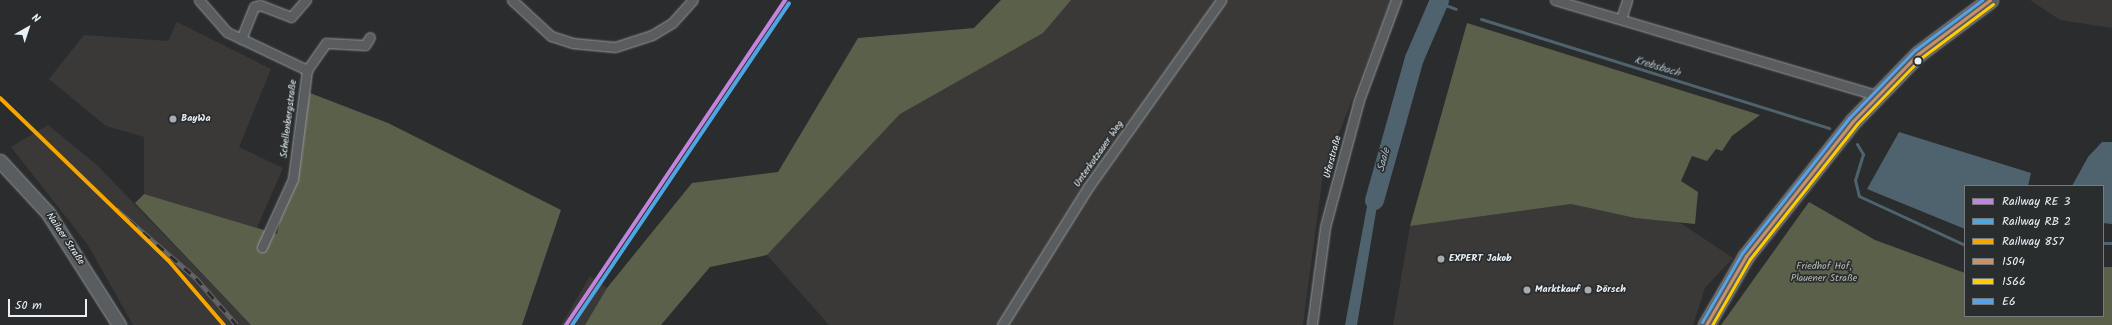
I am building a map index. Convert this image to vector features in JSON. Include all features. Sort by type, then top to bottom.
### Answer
[{"type":"main road","points":[[1706,325],[1746,256],[1876,95],[1918,54],[1990,0]]},
{"type":"street","name":"Schellenbergstraße","points":[[199,0],[213,20],[241,39],[307,70],[293,179],[262,247]]},
{"type":"street","points":[[241,39],[254,7],[260,5],[291,17],[306,0]]},
{"type":"street","points":[[512,0],[551,36],[572,43],[615,47],[652,36],[672,23],[693,0]]},
{"type":"street","name":"Unterkotzauer Weg","points":[[1002,325],[1089,186],[1221,0]]},
{"type":"street","name":"Uferstraße","points":[[1312,325],[1325,227],[1360,100],[1396,0]]},
{"type":"street","points":[[1555,0],[1876,95]]},
{"type":"street","points":[[1621,19],[1627,0]]},
{"type":"street","points":[[307,70],[326,43],[365,45],[370,37]]},
{"type":"street","name":"Nailaer Straße","points":[[0,161],[48,213],[119,325]]},
{"type":"shaded area","points":[[1007,0],[1391,0],[1323,174],[1303,325],[829,325],[767,255]]},
{"type":"shaded area","points":[[2030,0],[2112,0],[2112,28],[2060,20]]},
{"type":"shaded area","name":"BayWa","points":[[177,22],[271,69],[239,147],[283,168],[256,230],[144,194],[144,137],[106,126],[49,79],[84,35],[168,41]]},
{"type":"shaded area","points":[[48,125],[97,165],[251,325],[133,325],[88,245],[11,147]]},
{"type":"shaded area","points":[[1571,204],[1635,218],[1679,222],[1733,258],[1705,288],[1693,325],[1393,325],[1410,226]]},
{"type":"shaded area","points":[[590,276],[607,288],[585,325],[561,325]]},
{"type":"green space","points":[[1001,0],[1071,0],[1043,33],[900,114],[767,255],[710,267],[661,325],[585,325],[607,288],[692,183],[778,172],[858,38],[974,28]]},
{"type":"green space","points":[[1467,23],[1760,115],[1732,136],[1722,151],[1716,149],[1707,161],[1692,156],[1681,181],[1698,192],[1695,224],[1635,218],[1571,204],[1410,226]]},
{"type":"green space","points":[[310,93],[388,123],[561,210],[522,325],[251,325],[135,203],[144,194],[277,234]]},
{"type":"green space","name":"Friedhof Hof, Plauener Straße","points":[[1809,202],[1875,240],[1964,273],[1964,317],[2104,317],[2104,267],[2112,267],[2112,325],[1721,325]]},
{"type":"water","points":[[1899,132],[2031,173],[2028,185],[1964,185],[1964,229],[1867,189]]},
{"type":"water","points":[[2102,142],[2112,142],[2112,224],[2104,223],[2104,185],[2073,185],[2088,157]]},
{"type":"water","points":[[1373,174],[1382,176],[1357,325],[1345,325]]},
{"type":"waterway","name":"Saale","points":[[1374,200],[1414,58],[1439,0]]},
{"type":"waterway","name":"Krebsbach","points":[[1437,2],[1456,9]]},
{"type":"waterway","name":"Krebsbach","points":[[1481,19],[1829,128]]},
{"type":"waterway","name":"Krebsbach","points":[[1857,144],[1863,154],[1855,180],[1859,196],[1964,245]]},
{"type":"waterway","name":"Krebsbach","points":[[2104,243],[2112,243]]},
{"type":"railway","points":[[116,209],[196,278],[237,325]]},
{"type":"transit line","points":[[566,325],[785,0]]},
{"type":"transit line","name":"E6","points":[[1702,322],[1742,253],[1849,118],[1915,50],[1982,0]]},
{"type":"transit line","name":"1504","points":[[1706,325],[1746,256],[1853,121],[1918,54],[1990,0]]},
{"type":"transit line","points":[[572,325],[789,3]]},
{"type":"transit line","name":"1566","points":[[1712,325],[1750,259],[1857,124],[1921,58],[1993,4]]},
{"type":"rail line","name":"857","points":[[0,98],[168,260],[224,325]]},
{"type":"place","name":"BayWa","points":[[173,119]]},
{"type":"place","name":"EXPERT Jakob","points":[[1441,259]]},
{"type":"place","name":"Marktkauf","points":[[1527,290]]},
{"type":"place","name":"Dörsch","points":[[1588,290]]}]
